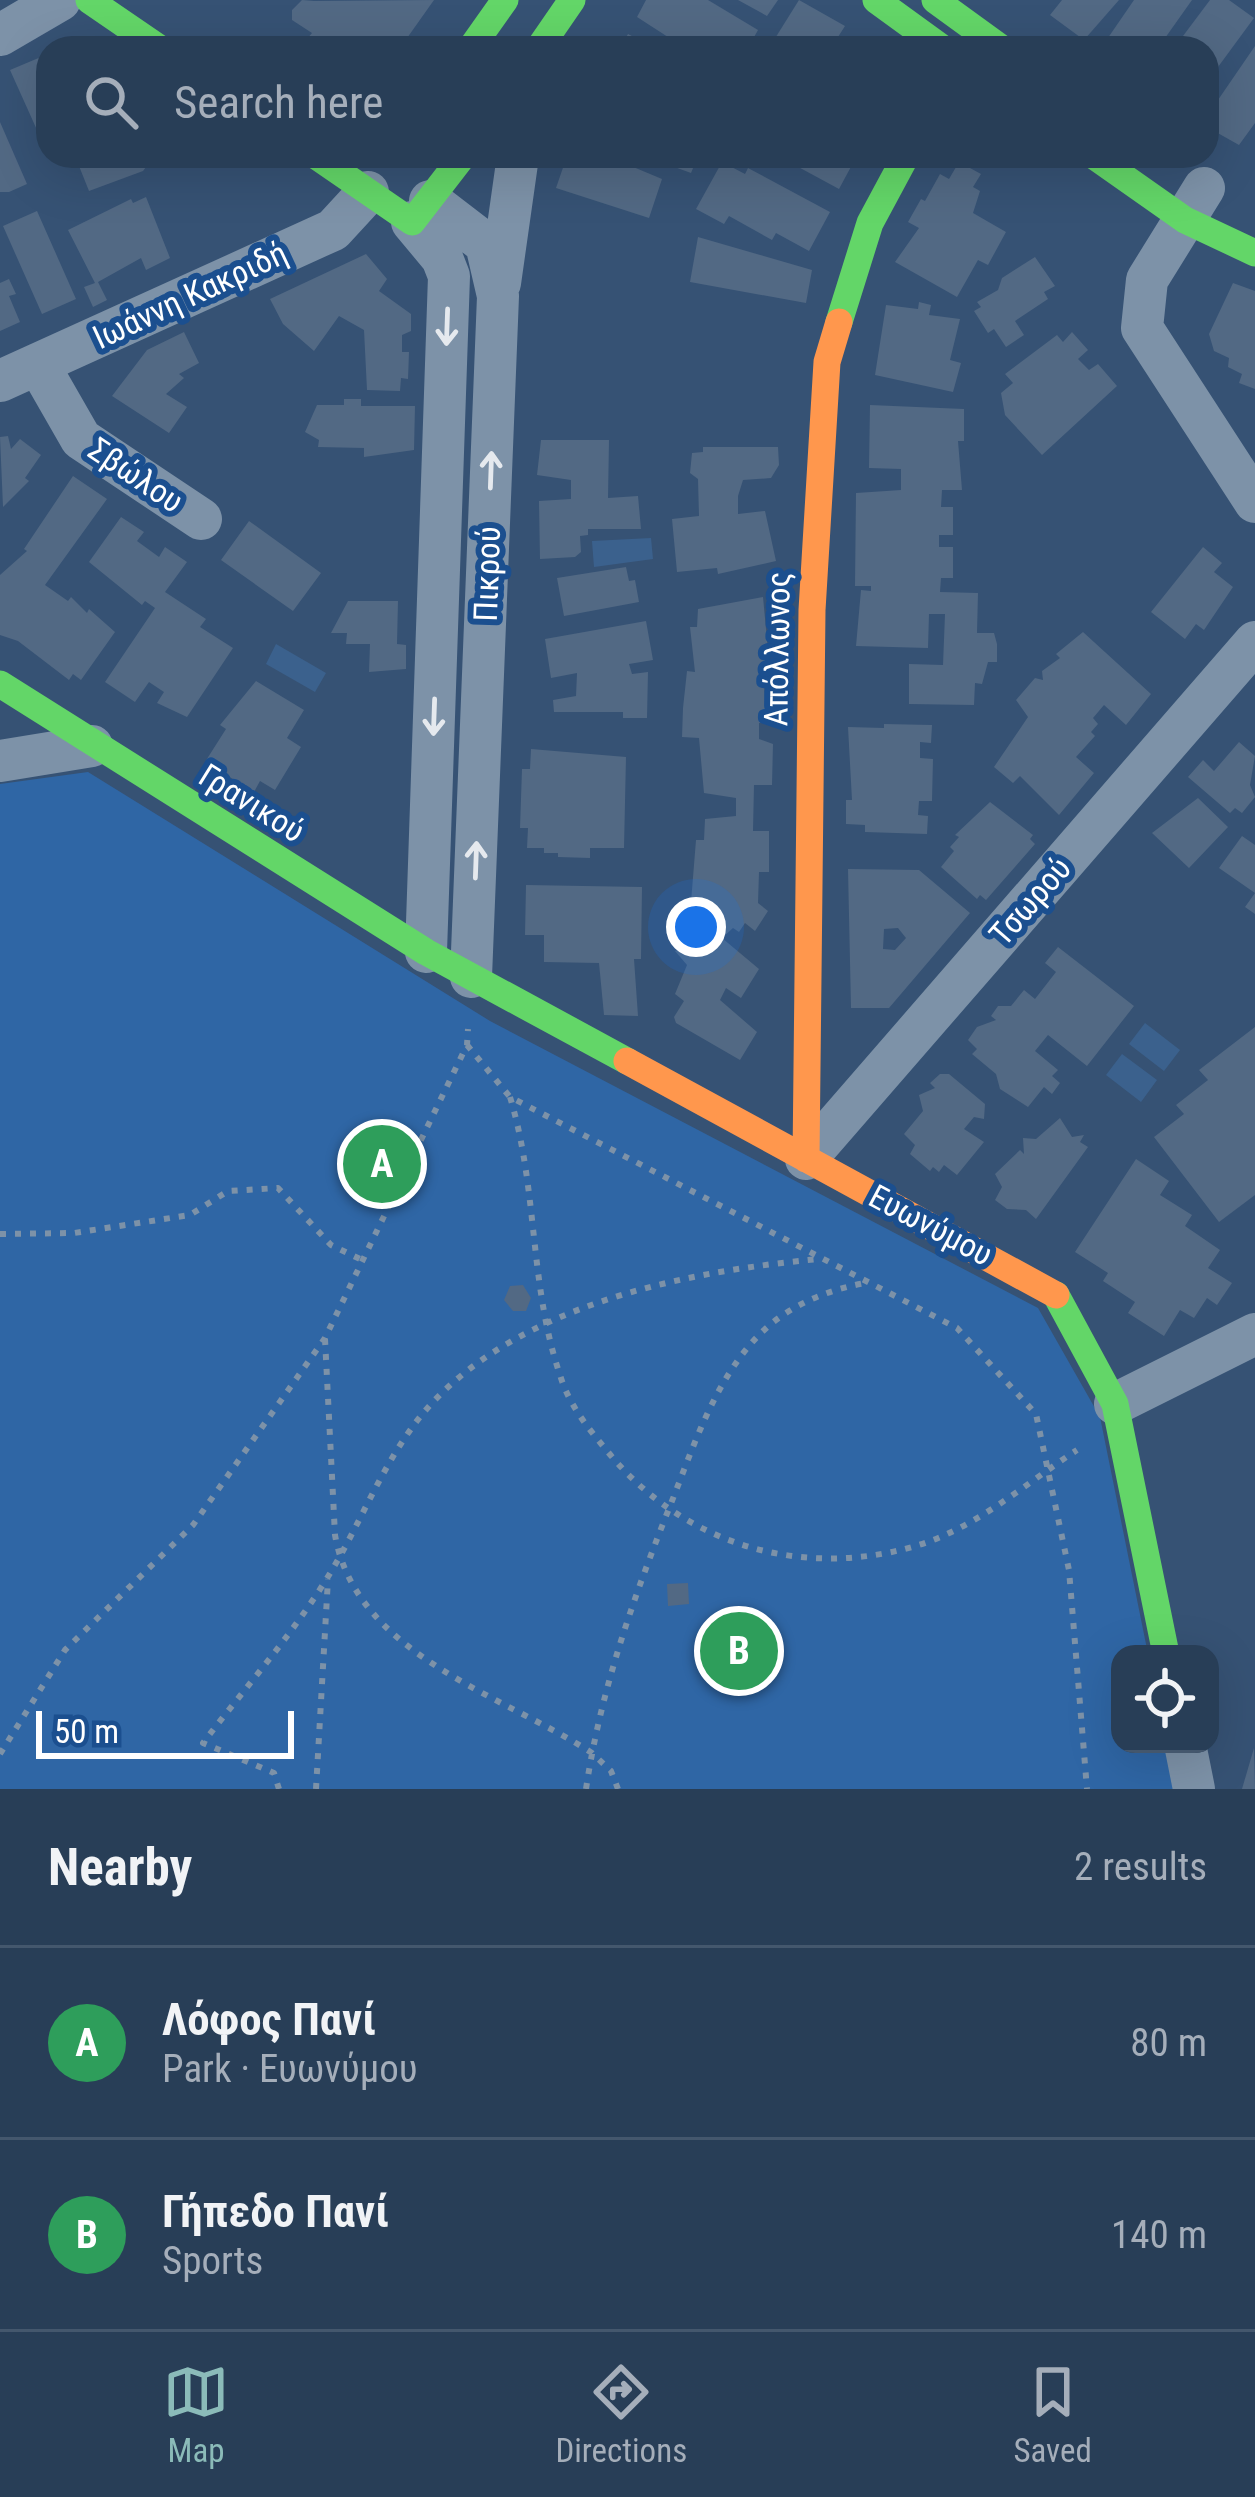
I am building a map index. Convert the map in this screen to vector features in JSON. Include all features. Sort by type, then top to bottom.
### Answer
[{"type":"street","points":[[0,34],[60,0]]},
{"type":"street","points":[[89,0],[142,36]]},
{"type":"street","points":[[138,0],[190,36]]},
{"type":"street","points":[[480,36],[506,0]]},
{"type":"street","points":[[547,36],[572,0]]},
{"type":"street","points":[[876,0],[926,36]]},
{"type":"street","points":[[935,0],[984,36]]},
{"type":"street","points":[[372,172],[421,212],[455,168]]},
{"type":"street","points":[[498,296],[516,168]]},
{"type":"street","name":"Απόλλωνος","points":[[806,1160],[812,610],[827,362],[870,223],[900,168]]},
{"type":"street","points":[[1126,168],[1203,197],[1255,253]]},
{"type":"street","name":"Ιωάννη Κακριδή","points":[[19,373],[333,230],[372,172]]},
{"type":"street","points":[[1203,197],[1147,280],[1142,328],[1255,502]]},
{"type":"street","name":"Πικρού","points":[[421,212],[486,244],[498,296],[471,977]]},
{"type":"street","name":"Πικρού","points":[[421,212],[448,276],[426,952]]},
{"type":"street","name":"Σβώλου","points":[[19,373],[81,440],[201,519]]},
{"type":"street","name":"Τσωρού","points":[[806,1160],[1255,642]]},
{"type":"street","name":"Γρανικού","points":[[0,683],[92,746],[471,977]]},
{"type":"street","points":[[0,761],[92,746]]},
{"type":"street","name":"Ευωνύμου","points":[[471,977],[1054,1291],[1118,1414],[1164,1645]]},
{"type":"street","points":[[1118,1414],[1255,1334]]},
{"type":"street","points":[[1187,1753],[1194,1789]]},
{"type":"path","points":[[0,1754],[2,1741],[65,1650],[193,1526],[326,1338],[467,1045],[471,977]]},
{"type":"path","points":[[467,1045],[510,1096],[957,1328],[995,1364],[1036,1414],[1049,1468],[1069,1570],[1087,1789]]},
{"type":"path","points":[[510,1096],[529,1171],[545,1326],[561,1380],[580,1419],[627,1476],[668,1512],[703,1532],[773,1555],[832,1560],[914,1547],[973,1520],[1118,1414]]},
{"type":"path","points":[[0,1234],[74,1233],[190,1215],[228,1191],[278,1188],[331,1245],[362,1260]]},
{"type":"path","points":[[279,1789],[274,1772],[202,1743],[328,1576],[408,1432],[435,1400],[545,1326],[620,1298],[700,1277],[822,1258]]},
{"type":"path","points":[[586,1789],[613,1658],[698,1432],[759,1334],[798,1305],[869,1282]]},
{"type":"path","points":[[326,1338],[331,1508],[339,1556],[395,1637],[422,1659],[592,1753],[611,1772],[617,1789]]},
{"type":"path","points":[[316,1789],[328,1576]]},
{"type":"shaded area","points":[[651,538],[653,559],[594,567],[592,541]]},
{"type":"shaded area","points":[[276,644],[326,673],[315,692],[266,664]]},
{"type":"shaded area","points":[[88,772],[490,1021],[1038,1308],[1100,1417],[1146,1645],[1111,1645],[1111,1753],[1168,1753],[1175,1789],[0,1789],[0,784]]},
{"type":"shaded area","points":[[1145,1023],[1180,1050],[1164,1071],[1129,1044]]},
{"type":"shaded area","points":[[1122,1054],[1157,1080],[1141,1102],[1106,1075]]},
{"type":"building","points":[[302,0],[434,0],[408,36],[309,36],[312,33],[292,20],[292,10]]},
{"type":"building","points":[[646,0],[708,0],[758,30],[755,36],[666,36],[637,17]]},
{"type":"building","points":[[738,0],[778,0],[767,16]]},
{"type":"building","points":[[799,0],[845,26],[839,36],[776,36]]},
{"type":"building","points":[[1062,0],[1119,0],[1088,36],[1079,36],[1050,15]]},
{"type":"building","points":[[1134,0],[1192,0],[1166,36],[1109,36]]},
{"type":"building","points":[[1210,0],[1229,0],[1254,18],[1219,66],[1219,36],[1183,36]]},
{"type":"building","points":[[1255,46],[1255,123],[1239,145],[1219,134],[1219,98]]},
{"type":"building","points":[[36,59],[36,128],[10,70]]},
{"type":"building","points":[[0,122],[27,184],[9,192],[0,192]]},
{"type":"building","points":[[80,168],[145,168],[143,171],[89,191]]},
{"type":"building","points":[[563,168],[636,168],[662,179],[649,218],[556,188]]},
{"type":"building","points":[[719,168],[745,174],[748,168],[830,212],[809,251],[776,233],[772,240],[729,216],[724,224],[696,209]]},
{"type":"building","points":[[800,168],[850,168],[839,189]]},
{"type":"building","points":[[955,168],[981,174],[973,187],[980,191],[973,213],[1006,232],[988,265],[978,260],[957,297],[895,262],[919,228],[908,222],[921,199],[925,201],[940,174],[949,179]]},
{"type":"building","points":[[146,197],[170,258],[146,270],[141,258],[98,282],[107,300],[93,307],[84,287],[95,283],[68,230],[131,199],[133,203]]},
{"type":"building","points":[[37,211],[76,299],[42,314],[3,226]]},
{"type":"building","points":[[698,237],[812,270],[806,303],[690,282]]},
{"type":"building","points":[[366,254],[387,279],[379,291],[411,314],[411,331],[402,335],[402,352],[409,352],[408,379],[401,378],[400,391],[367,390],[364,330],[339,316],[314,351],[283,324],[270,299]]},
{"type":"building","points":[[1035,257],[1055,286],[1044,292],[1048,299],[1015,321],[1024,335],[1006,347],[994,329],[988,333],[974,311],[981,307],[977,302],[998,290],[1002,278]]},
{"type":"building","points":[[9,279],[16,294],[9,296],[20,322],[0,331],[0,283]]},
{"type":"building","points":[[1233,283],[1255,291],[1255,389],[1239,383],[1242,374],[1228,367],[1229,358],[1214,351],[1209,334]]},
{"type":"building","points":[[919,302],[931,305],[929,315],[960,319],[950,360],[961,363],[953,392],[875,375],[886,305],[918,309]]},
{"type":"building","points":[[184,332],[199,363],[179,374],[184,378],[166,394],[187,407],[169,433],[112,396],[147,350]]},
{"type":"building","points":[[1072,332],[1088,350],[1078,359],[1089,370],[1098,364],[1117,386],[1042,455],[1005,415],[1001,393],[1013,383],[1005,374],[1057,335],[1063,342]]},
{"type":"building","points":[[344,399],[361,399],[361,406],[415,406],[414,450],[364,457],[364,448],[318,447],[319,440],[305,432],[317,405],[344,405]]},
{"type":"building","points":[[870,405],[964,409],[964,441],[958,441],[962,490],[942,490],[941,507],[953,507],[953,535],[939,535],[939,547],[953,547],[953,578],[941,578],[940,592],[978,593],[977,633],[994,633],[997,662],[988,662],[982,684],[975,683],[974,705],[909,704],[909,664],[943,665],[945,614],[929,614],[928,648],[856,646],[861,590],[871,591],[871,586],[855,586],[856,493],[901,490],[901,469],[869,468]]},
{"type":"building","points":[[8,436],[11,449],[20,439],[41,455],[25,478],[29,481],[3,507],[0,437]]},
{"type":"building","points":[[541,440],[609,440],[608,498],[638,496],[641,529],[588,529],[588,535],[580,536],[581,552],[575,557],[540,559],[539,501],[571,499],[571,480],[537,475]]},
{"type":"building","points":[[703,447],[778,447],[779,465],[771,478],[743,480],[738,496],[738,514],[765,511],[776,561],[718,574],[717,568],[677,572],[672,519],[699,516],[698,479],[690,473],[692,453],[703,452]]},
{"type":"building","points":[[73,476],[107,499],[45,585],[68,601],[71,597],[87,613],[89,609],[115,632],[81,680],[73,674],[69,680],[18,641],[0,635],[0,575],[27,551],[24,549]]},
{"type":"building","points":[[121,517],[144,532],[137,541],[159,557],[165,547],[187,562],[165,592],[206,619],[200,627],[233,648],[187,717],[157,703],[164,692],[149,682],[135,702],[105,682],[155,608],[145,601],[142,605],[89,562]]},
{"type":"building","points":[[249,521],[321,573],[293,611],[221,560]]},
{"type":"building","points":[[1203,547],[1222,563],[1214,572],[1233,587],[1204,630],[1196,624],[1185,639],[1151,612]]},
{"type":"building","points":[[626,567],[629,581],[635,580],[639,602],[564,616],[557,578]]},
{"type":"building","points":[[763,597],[771,682],[764,682],[766,723],[759,723],[759,739],[773,744],[772,785],[754,785],[753,831],[769,831],[769,872],[759,872],[758,903],[768,911],[755,931],[745,923],[739,932],[733,928],[722,938],[759,969],[741,998],[726,988],[720,1000],[757,1032],[740,1060],[676,1023],[674,1017],[684,1001],[675,994],[687,965],[675,951],[687,945],[682,916],[691,902],[696,840],[704,840],[705,819],[736,816],[736,798],[704,793],[699,738],[682,737],[683,708],[687,671],[695,672],[690,627],[697,627],[698,609]]},
{"type":"building","points":[[348,601],[398,601],[397,644],[406,645],[406,669],[369,672],[370,644],[346,644],[347,633],[331,633]]},
{"type":"building","points":[[646,621],[653,660],[629,664],[632,674],[648,672],[647,718],[623,718],[623,712],[554,712],[553,700],[576,696],[577,673],[551,678],[545,639]]},
{"type":"building","points":[[1083,632],[1151,694],[1126,725],[1104,705],[1093,718],[1098,724],[1091,732],[1095,736],[1076,757],[1094,773],[1059,815],[1020,776],[1013,783],[994,767],[1028,717],[1016,700],[1035,678],[1043,680],[1042,671],[1060,658],[1056,654]]},
{"type":"building","points":[[256,681],[304,710],[287,738],[301,747],[275,790],[260,781],[254,792],[205,762],[226,729],[220,725]]},
{"type":"building","points":[[884,724],[932,725],[931,743],[920,742],[920,758],[933,759],[932,801],[919,801],[918,815],[928,816],[927,834],[865,832],[865,825],[846,824],[846,800],[852,800],[848,727],[884,728]]},
{"type":"building","points":[[1239,742],[1255,756],[1250,785],[1255,797],[1242,813],[1235,808],[1230,813],[1188,777],[1203,760],[1214,771]]},
{"type":"building","points":[[531,749],[626,757],[624,848],[590,848],[590,858],[558,857],[558,853],[544,853],[544,848],[527,848],[528,828],[520,828],[522,769],[530,769]]},
{"type":"building","points":[[1198,798],[1228,827],[1189,868],[1152,833]]},
{"type":"building","points":[[990,802],[1033,835],[1030,839],[1035,844],[986,900],[980,895],[977,899],[941,867],[954,851],[950,847],[959,837],[955,835]]},
{"type":"building","points":[[1242,836],[1255,845],[1255,893],[1219,868]]},
{"type":"building","points":[[848,869],[919,870],[970,913],[889,1008],[851,1008]],"holes":[[[898,928],[906,938],[895,950],[883,949],[884,929]]]},
{"type":"building","points":[[526,885],[642,887],[641,959],[634,959],[638,1016],[604,1015],[599,963],[544,962],[544,935],[525,935]]},
{"type":"building","points":[[1255,893],[1255,914],[1245,907]]},
{"type":"building","points":[[1058,947],[1134,1006],[1087,1066],[1048,1035],[1035,1051],[1058,1070],[1052,1076],[1060,1083],[1052,1094],[1044,1087],[1028,1107],[1000,1089],[996,1074],[972,1054],[977,1049],[968,1040],[977,1027],[996,1020],[991,1016],[998,1006],[1011,1006],[1024,990],[1035,999],[1056,972],[1045,963]]},
{"type":"building","points":[[1255,1027],[1255,1195],[1219,1222],[1154,1137],[1184,1114],[1176,1105],[1208,1080],[1199,1070]]},
{"type":"building","points":[[940,1074],[949,1074],[985,1104],[984,1119],[974,1117],[964,1129],[984,1142],[957,1175],[944,1165],[939,1172],[933,1167],[930,1171],[910,1154],[915,1145],[904,1134],[923,1111],[919,1095],[935,1088],[930,1083]]},
{"type":"building","points":[[1060,1118],[1072,1137],[1084,1135],[1080,1142],[1088,1147],[1036,1219],[1026,1210],[1007,1209],[995,1200],[1002,1187],[995,1174],[1020,1150],[1024,1154],[1023,1138],[1036,1139]]},
{"type":"building","points":[[1136,1159],[1169,1181],[1160,1195],[1192,1215],[1185,1226],[1220,1250],[1208,1268],[1232,1283],[1217,1305],[1207,1298],[1194,1318],[1180,1310],[1164,1336],[1128,1313],[1135,1302],[1103,1281],[1108,1273],[1075,1252]]},
{"type":"building","points":[[523,1285],[531,1298],[526,1311],[513,1311],[504,1300],[510,1286]]},
{"type":"building","points":[[688,1583],[689,1604],[668,1606],[667,1584]]},
{"type":"building","points":[[1254,1748],[1255,1789],[1242,1789]]},
{"type":"traffic: fast","points":[[89,0],[142,36]]},
{"type":"traffic: fast","points":[[480,36],[505,0]]},
{"type":"traffic: fast","points":[[547,36],[572,0]]},
{"type":"traffic: fast","points":[[876,0],[926,36]]},
{"type":"traffic: fast","points":[[935,0],[984,36]]},
{"type":"traffic: fast","points":[[333,168],[412,222],[454,168]]},
{"type":"traffic: fast","points":[[839,322],[870,223],[900,168]]},
{"type":"traffic: fast","points":[[1111,168],[1185,220],[1255,253]]},
{"type":"traffic: fast","points":[[0,684],[426,952],[627,1061]]},
{"type":"traffic: fast","points":[[1056,1295],[1115,1404],[1164,1645]]},
{"type":"traffic: slow","points":[[806,1159],[812,610],[827,362],[839,322]]},
{"type":"traffic: slow","points":[[627,1061],[1056,1295]]},
{"type":"place","name":"Λόφος Πανί","points":[[382,1164]]},
{"type":"place","name":"Γήπεδο Πανί","points":[[739,1651]]}]
